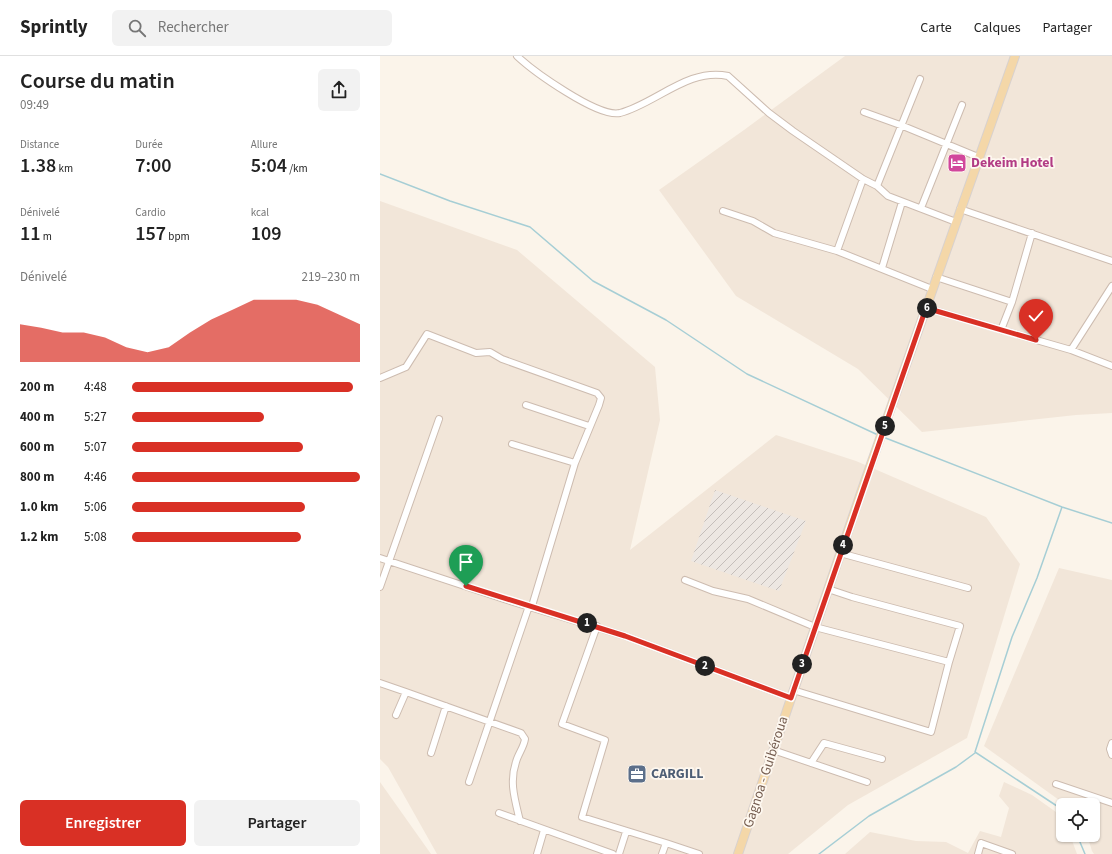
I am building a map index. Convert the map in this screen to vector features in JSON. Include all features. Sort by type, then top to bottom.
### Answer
[{"type":"main road","name":"Gagnoa - Guibéroua","points":[[738,854],[840,553],[978,157],[1015,56]]},
{"type":"street","points":[[517,56],[573,97],[603,110],[618,114],[698,78],[721,75],[728,76],[769,113],[864,180],[877,186],[888,196],[956,222]]},
{"type":"street","points":[[877,186],[920,79]]},
{"type":"street","points":[[921,208],[962,105]]},
{"type":"street","points":[[864,112],[946,143],[978,157]]},
{"type":"street","points":[[837,251],[864,180]]},
{"type":"street","points":[[882,268],[902,202]]},
{"type":"street","points":[[960,209],[1112,261]]},
{"type":"street","points":[[723,211],[753,221],[774,232],[837,251],[932,289]]},
{"type":"street","points":[[1001,330],[1012,302],[1032,233]]},
{"type":"street","points":[[936,277],[1012,302]]},
{"type":"street","points":[[1071,350],[1112,286]]},
{"type":"street","points":[[926,308],[1071,350],[1112,366]]},
{"type":"street","points":[[380,378],[406,367],[427,334],[476,353],[490,352],[502,359],[598,393],[601,398],[600,406],[589,426],[575,463],[530,606],[469,782]]},
{"type":"street","points":[[526,405],[589,426]]},
{"type":"street","points":[[380,587],[438,419]]},
{"type":"street","points":[[512,444],[575,463]]},
{"type":"street","points":[[840,553],[968,588]]},
{"type":"street","points":[[380,558],[597,626],[792,694],[931,732],[960,626],[852,597],[828,589]]},
{"type":"street","points":[[685,580],[714,591],[748,599],[815,627],[949,662]]},
{"type":"street","points":[[597,626],[562,724],[605,740],[582,817],[699,854]]},
{"type":"street","points":[[380,682],[521,733],[525,739],[514,767],[512,788],[520,821]]},
{"type":"street","points":[[396,715],[406,692]]},
{"type":"street","points":[[431,753],[446,706]]},
{"type":"street","points":[[811,763],[824,743],[882,759]]},
{"type":"street","points":[[1112,743],[1110,749],[1112,755]]},
{"type":"street","points":[[773,750],[867,782]]},
{"type":"street","points":[[1056,784],[1112,803]]},
{"type":"street","points":[[499,813],[613,854]]},
{"type":"street","points":[[537,854],[544,830]]},
{"type":"street","points":[[619,854],[626,832]]},
{"type":"street","points":[[662,854],[666,843]]},
{"type":"street","points":[[978,854],[981,843],[1012,854]]},
{"type":"shaded area","points":[[845,56],[1112,56],[1112,413],[1076,415],[922,432],[858,369],[736,296],[659,190]]},
{"type":"shaded area","points":[[380,201],[517,250],[655,367],[660,420],[630,550],[776,435],[856,461],[986,517],[1020,564],[967,738],[848,805],[788,854],[437,854],[388,767],[380,759]]},
{"type":"shaded area","points":[[715,490],[806,521],[779,591],[691,561]]},
{"type":"shaded area","points":[[1059,568],[1112,580],[1112,854],[1094,854],[1089,842],[1100,842],[1100,798],[1056,798],[984,746]]},
{"type":"shaded area","points":[[380,782],[431,854],[380,854]]},
{"type":"shaded area","points":[[1004,782],[1032,795],[1056,812],[1056,842],[1073,842],[1077,854],[845,854],[870,832],[916,841],[946,842],[968,853],[980,831],[1001,837],[1009,808],[999,796]]},
{"type":"waterway","points":[[380,174],[450,201],[530,227],[593,281],[666,320],[747,374],[878,435]]},
{"type":"waterway","points":[[883,437],[1062,507],[1112,523]]},
{"type":"waterway","points":[[1056,805],[975,752],[1012,637],[1037,578],[1062,507]]},
{"type":"waterway","points":[[819,854],[869,816],[956,767],[975,753]]},
{"type":"waterway","points":[[1080,842],[1085,854]]},
{"type":"place","name":"Dekeim Hotel","points":[[957,163]]},
{"type":"place","name":"CARGILL","points":[[637,774]]},
{"type":"route","points":[[466,586],[504,599],[597,626],[791,698],[926,308],[1036,340]]}]
